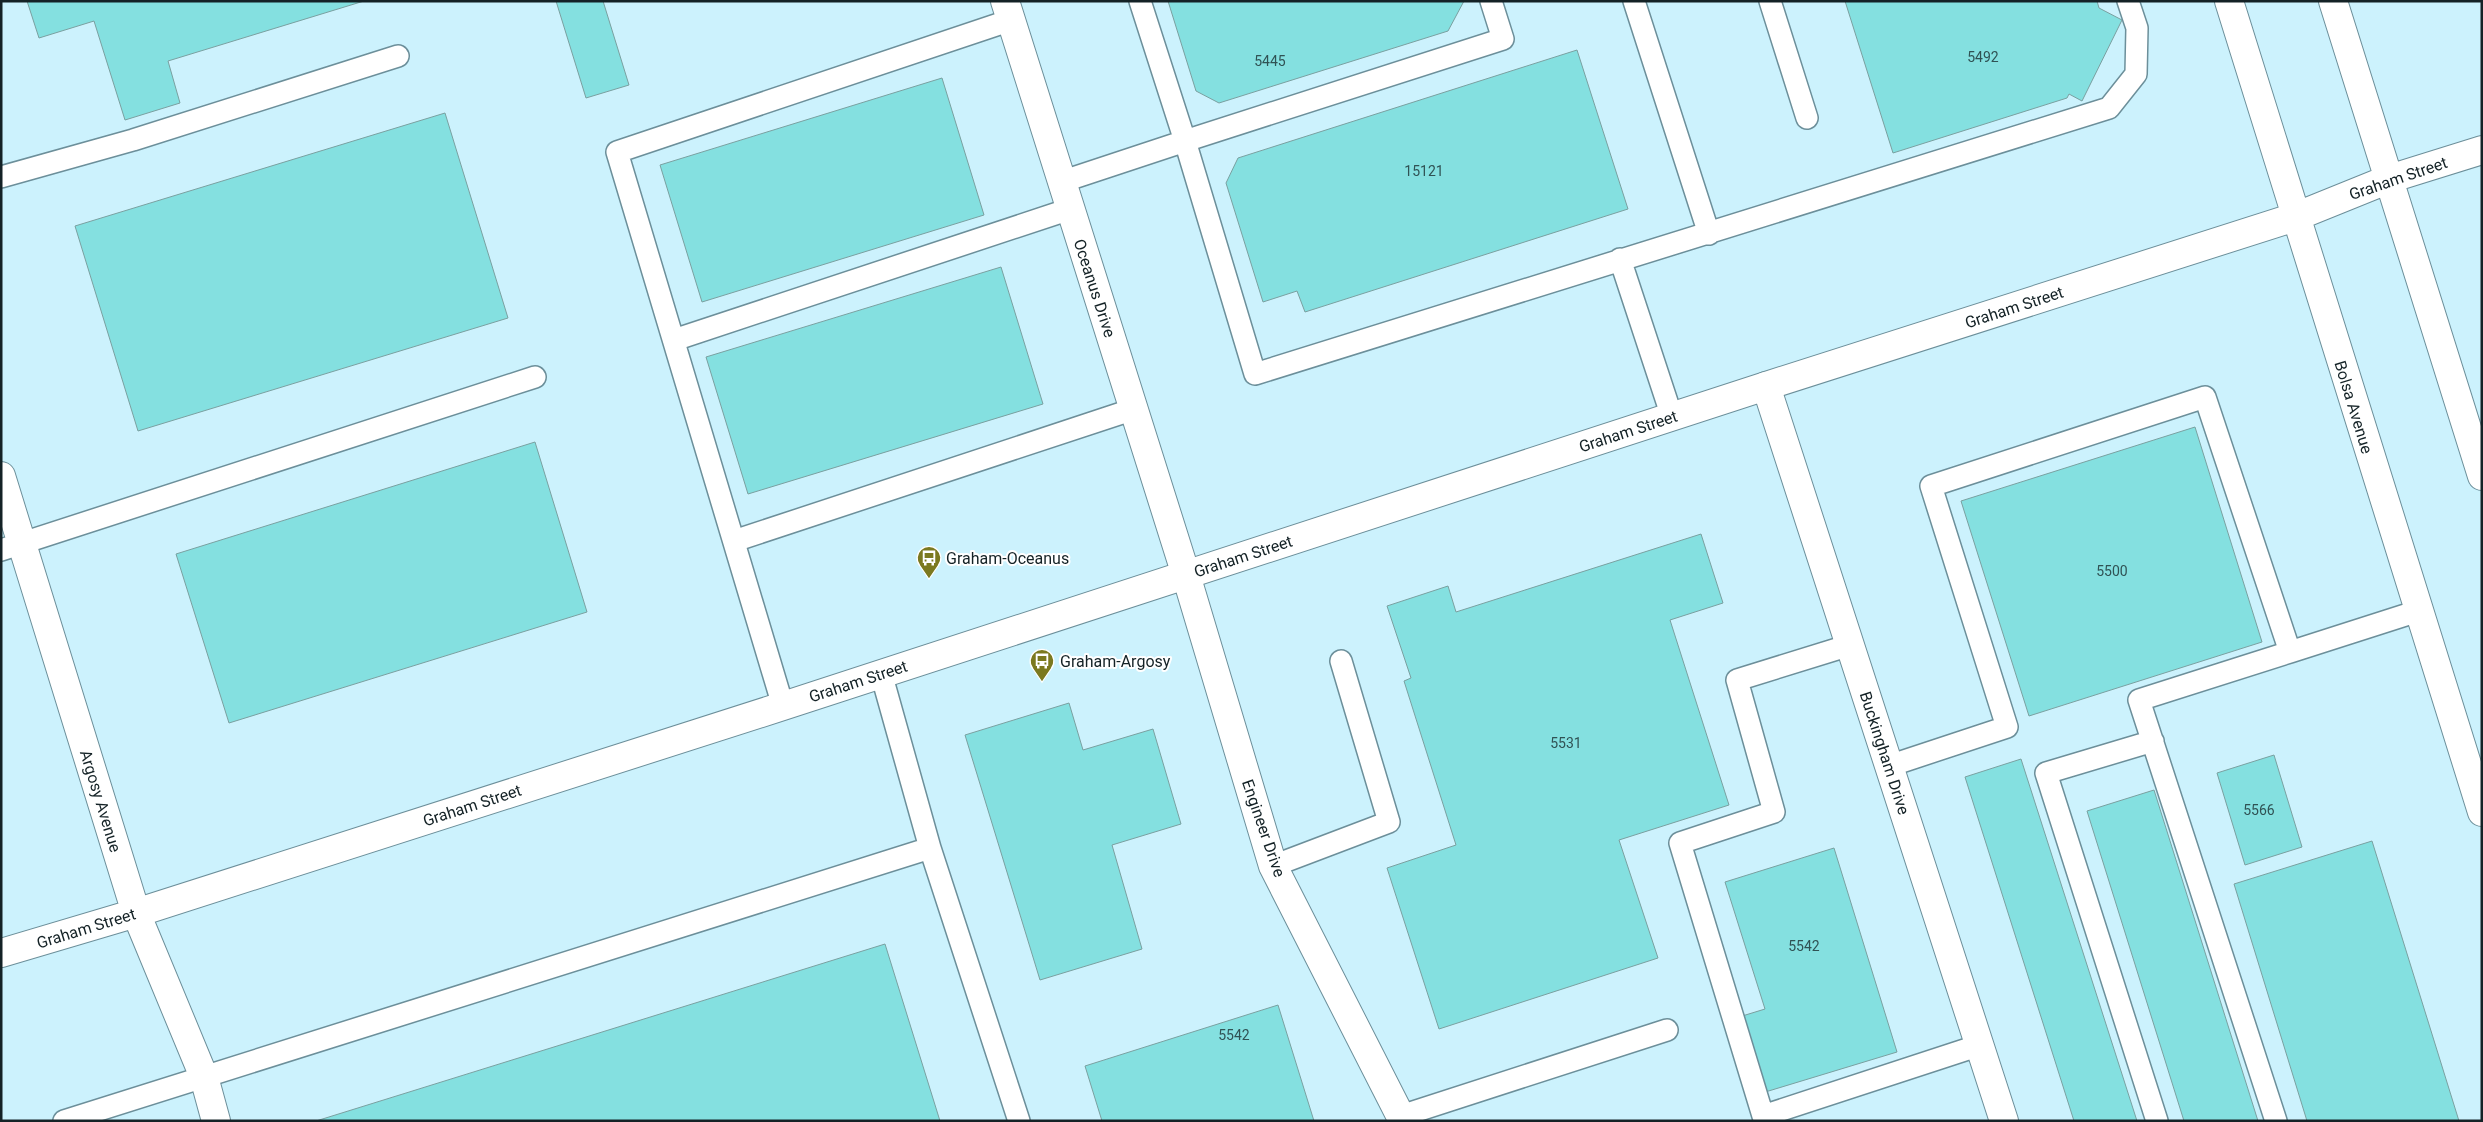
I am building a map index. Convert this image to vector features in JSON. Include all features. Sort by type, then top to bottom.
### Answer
[{"type":"street","name":"Bolsa Avenue","points":[[2229,1],[2482,812]]},
{"type":"street","points":[[2334,1],[2482,476]]},
{"type":"street","name":"Oceanus Drive","points":[[1008,11],[1186,575]]},
{"type":"street","name":"Graham Street","points":[[1,953],[136,913],[783,706],[1766,386],[2295,217],[2389,178],[2482,150]]},
{"type":"street","name":"Buckingham Drive","points":[[1766,386],[2004,1121]]},
{"type":"street","name":"Argosy Avenue","points":[[1,476],[12,547],[136,913],[204,1077],[216,1121]]},
{"type":"street","name":"Engineer Drive","points":[[1186,575],[1274,866],[1402,1118]]},
{"type":"lane","points":[[1140,1],[1185,141],[1255,374],[1620,258],[1709,234],[2110,108],[2136,74],[2137,28],[2128,1]]},
{"type":"lane","points":[[1062,182],[1503,39],[1491,1]]},
{"type":"lane","points":[[1634,1],[1709,234]]},
{"type":"lane","points":[[1770,1],[1807,118]]},
{"type":"lane","points":[[783,706],[617,152],[1008,11]]},
{"type":"lane","points":[[1,177],[133,140],[398,56]]},
{"type":"lane","points":[[674,340],[1070,209]]},
{"type":"lane","points":[[1620,258],[1672,417]]},
{"type":"lane","points":[[12,547],[535,377]]},
{"type":"lane","points":[[1889,766],[2007,727],[1930,486],[2205,397],[2290,652]]},
{"type":"lane","points":[[734,541],[1134,409]]},
{"type":"lane","points":[[2276,1121],[2139,700],[2418,611]]},
{"type":"lane","points":[[1850,644],[1737,680],[1774,812],[1680,842],[1763,1116],[1980,1045]]},
{"type":"lane","points":[[1274,866],[1389,822],[1341,661]]},
{"type":"lane","points":[[880,673],[930,848],[1019,1121]]},
{"type":"lane","points":[[2153,741],[2046,773],[2157,1121]]},
{"type":"lane","points":[[64,1121],[930,848]]},
{"type":"lane","points":[[1402,1118],[1667,1030]]},
{"type":"building","points":[[27,1],[364,1],[168,61],[180,103],[125,120],[94,21],[39,38]]},
{"type":"building","points":[[556,1],[603,1],[629,85],[586,98]]},
{"type":"building","points":[[1168,1],[1464,1],[1448,31],[1219,103],[1196,91]]},
{"type":"building","points":[[1845,1],[2097,1],[2099,8],[2122,20],[2082,101],[2069,94],[2067,98],[1893,153]]},
{"type":"building","points":[[1577,50],[1628,209],[1305,312],[1297,291],[1263,302],[1226,183],[1238,158]]},
{"type":"building","points":[[942,78],[984,215],[702,302],[660,165]]},
{"type":"building","points":[[445,113],[508,318],[138,431],[75,226]]},
{"type":"building","points":[[1001,267],[1043,404],[748,494],[706,357]]},
{"type":"building","points":[[2195,427],[2262,642],[2029,716],[1961,501]]},
{"type":"building","points":[[535,442],[587,612],[229,723],[176,554]]},
{"type":"building","points":[[1701,534],[1723,603],[1670,620],[1729,805],[1619,840],[1658,958],[1439,1029],[1387,868],[1456,845],[1404,681],[1411,678],[1387,606],[1448,586],[1456,612]]},
{"type":"building","points":[[1069,703],[1083,750],[1153,729],[1181,824],[1112,845],[1142,949],[1040,980],[965,735]]},
{"type":"building","points":[[2274,755],[2302,847],[2245,865],[2217,773]]},
{"type":"building","points":[[2021,759],[2137,1121],[2074,1121],[1965,777]]},
{"type":"building","points":[[2154,790],[2258,1121],[2184,1121],[2087,811]]},
{"type":"building","points":[[2372,841],[2459,1121],[2307,1121],[2234,884]]},
{"type":"building","points":[[1834,848],[1897,1052],[1762,1093],[1739,1017],[1765,1009],[1725,882]]},
{"type":"building","points":[[885,944],[940,1121],[316,1121]]},
{"type":"building","points":[[1278,1005],[1314,1121],[1102,1121],[1085,1066]]},
{"type":"place","name":"Graham-Oceanus","points":[[929,579]]},
{"type":"place","name":"Graham-Argosy","points":[[1042,682]]}]
